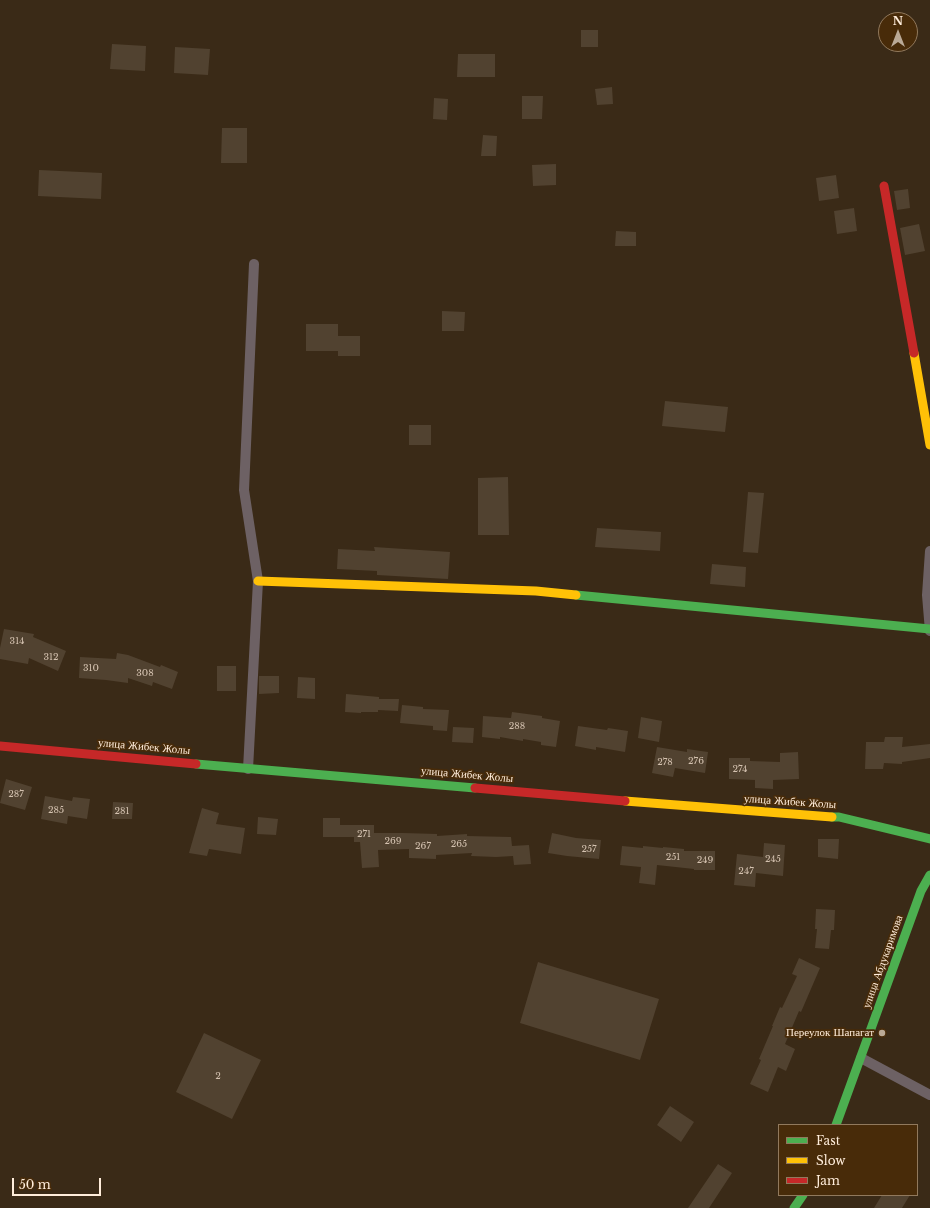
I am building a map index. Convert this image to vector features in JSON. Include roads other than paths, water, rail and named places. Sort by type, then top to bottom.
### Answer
[{"type":"street","points":[[884,186],[930,445]]},
{"type":"street","points":[[248,769],[258,580],[244,490],[254,264]]},
{"type":"street","points":[[258,580],[536,591],[930,630],[927,595],[930,551]]},
{"type":"street","name":"улица Жибек Жолы","points":[[0,746],[248,769],[839,817],[930,839]]},
{"type":"street","name":"улица Абдукаримова","points":[[836,1124],[921,891],[930,875]]},
{"type":"street","points":[[861,1058],[930,1095]]},
{"type":"street","points":[[794,1208],[802,1196]]},
{"type":"place","name":"Переулок Шапагат","points":[[882,1033]]}]
